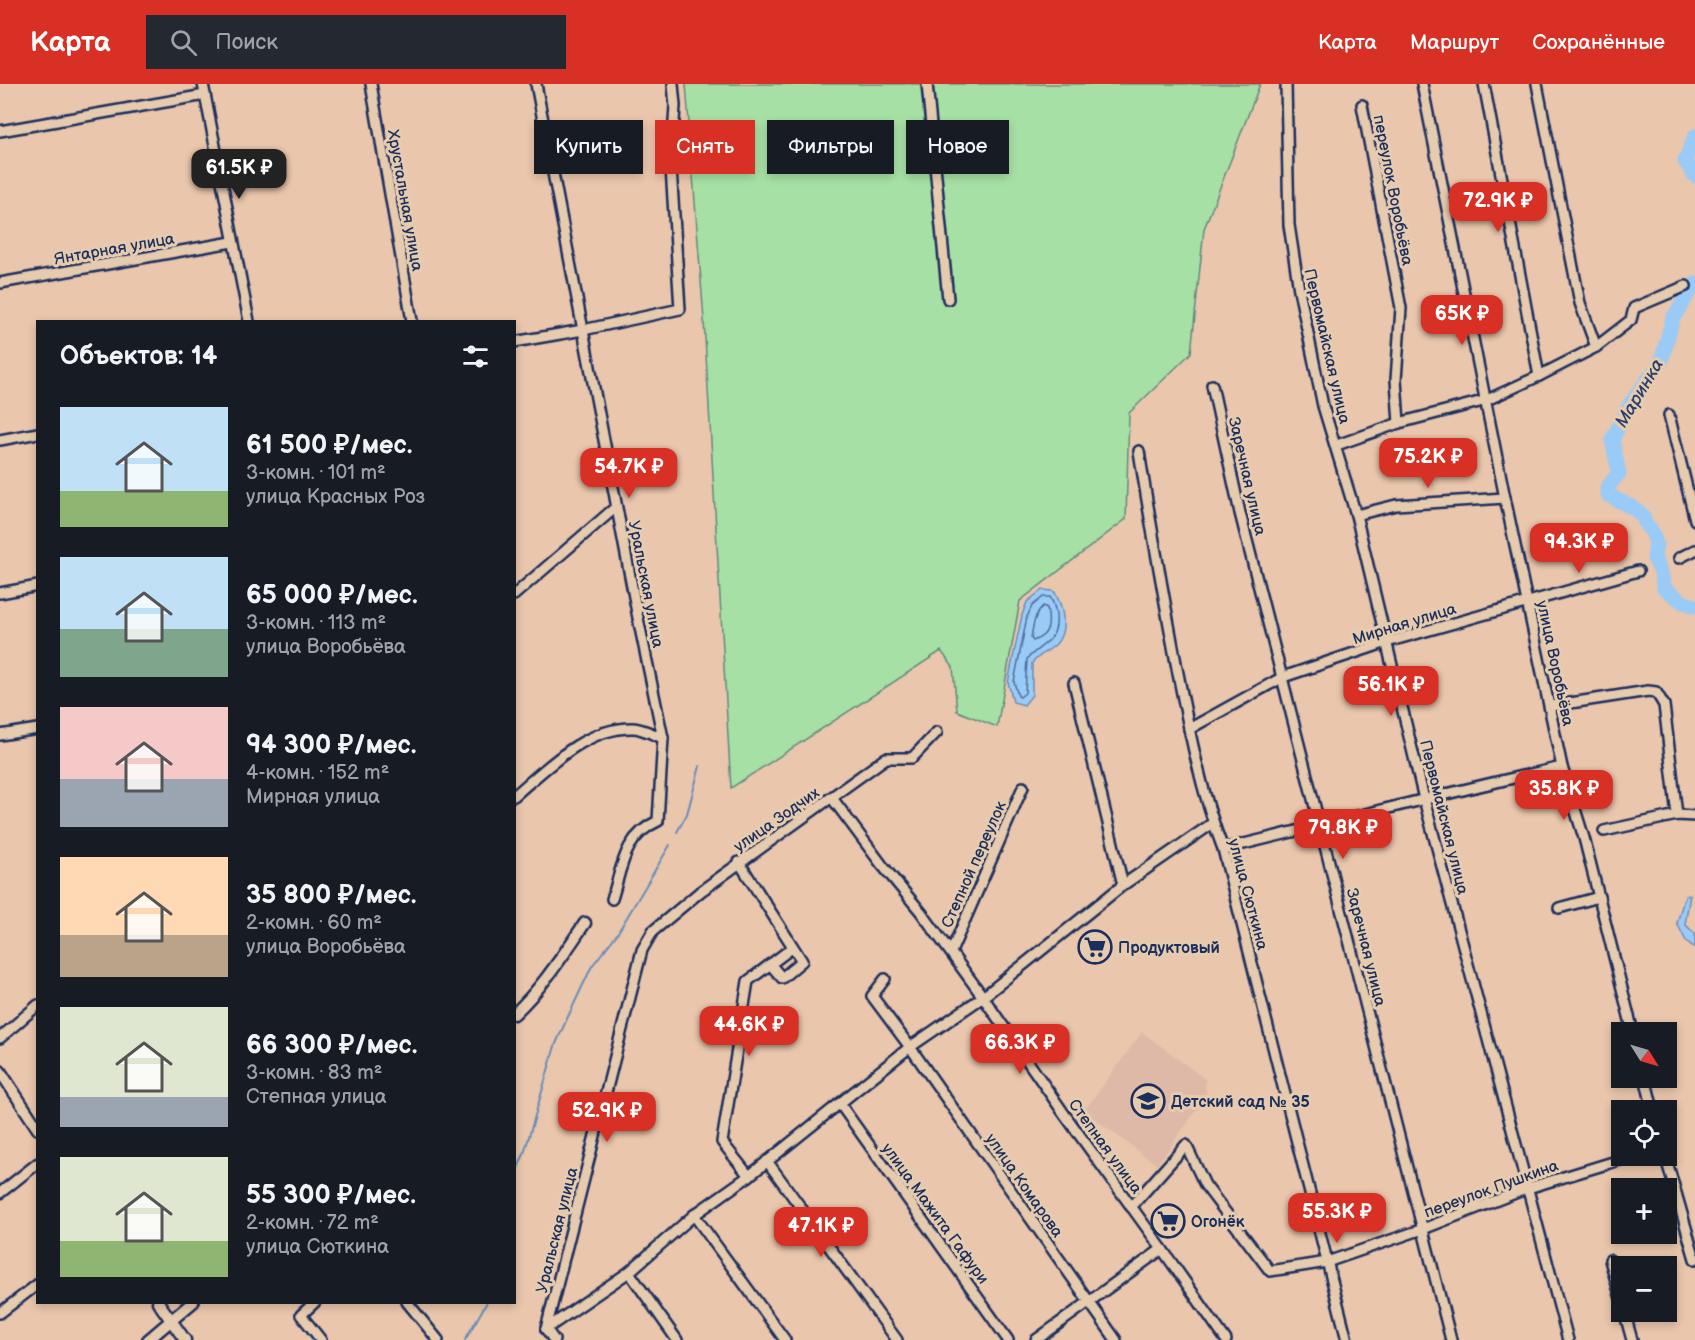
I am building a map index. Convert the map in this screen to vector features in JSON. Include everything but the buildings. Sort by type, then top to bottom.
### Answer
[{"type":"street","points":[[203,84],[249,320]]},
{"type":"street","name":"Хрустальная улица","points":[[371,84],[412,320]]},
{"type":"street","name":"Уральская улица","points":[[536,84],[616,507],[663,738],[658,820],[643,827],[629,846],[612,899]]},
{"type":"street","points":[[516,342],[680,309],[671,168],[675,106],[673,84]]},
{"type":"street","points":[[927,84],[948,299]]},
{"type":"street","name":"Первомайская улица","points":[[1286,84],[1289,225],[1299,290],[1323,406],[1356,515],[1424,799],[1568,1340]]},
{"type":"street","name":"улица Воробьёва","points":[[1422,84],[1505,498],[1551,706],[1562,767],[1599,897],[1630,1022]]},
{"type":"street","points":[[1484,84],[1539,376]]},
{"type":"street","points":[[1537,84],[1580,303],[1596,347]]},
{"type":"street","points":[[0,131],[205,95]]},
{"type":"street","name":"переулок Воробьёва","points":[[1362,105],[1401,308],[1396,380],[1400,423]]},
{"type":"street","name":"Янтарная улица","points":[[0,283],[232,242]]},
{"type":"street","points":[[1336,445],[1400,423],[1486,400],[1539,376],[1596,347],[1631,320],[1634,308],[1686,286]]},
{"type":"street","name":"Заречная улица","points":[[1212,385],[1240,513],[1451,1340]]},
{"type":"street","points":[[1669,415],[1695,520]]},
{"type":"street","points":[[0,440],[36,433]]},
{"type":"street","name":"улица Сюткина","points":[[1139,451],[1152,538],[1189,729],[1213,823],[1223,849],[1347,1340]]},
{"type":"street","points":[[1356,515],[1396,505],[1505,498]]},
{"type":"street","points":[[516,593],[616,507]]},
{"type":"street","points":[[1679,558],[1695,550]]},
{"type":"street","name":"Мирная улица","points":[[1189,729],[1283,677],[1387,642],[1638,571]]},
{"type":"street","points":[[0,593],[36,586]]},
{"type":"street","points":[[1074,683],[1123,885]]},
{"type":"street","points":[[1551,706],[1648,691],[1656,693],[1664,705],[1677,815]]},
{"type":"street","points":[[516,794],[562,755],[600,734],[634,728],[663,738]]},
{"type":"street","points":[[0,735],[36,729]]},
{"type":"street","name":"улица Зодчих","points":[[642,950],[653,931],[739,862],[886,758],[912,758],[938,732]]},
{"type":"street","points":[[1223,849],[1562,767]]},
{"type":"street","name":"Степной переулок","points":[[951,952],[1023,787]]},
{"type":"street","name":"Степная улица","points":[[832,798],[951,952],[1226,1340]]},
{"type":"street","points":[[1604,831],[1677,815],[1695,816]]},
{"type":"street","points":[[554,1340],[546,1329],[629,1272],[694,1215],[749,1176],[910,1047],[983,997],[1123,885],[1213,823]]},
{"type":"street","points":[[739,862],[802,961],[782,978],[770,964]]},
{"type":"street","points":[[1559,908],[1599,897]]},
{"type":"street","points":[[516,1012],[529,1000],[554,968],[585,923]]},
{"type":"street","points":[[749,1176],[722,1142],[748,981],[792,948]]},
{"type":"street","name":"Уральская улица","points":[[546,1329],[642,950]]},
{"type":"street","name":"улица Комарова","points":[[885,979],[872,996],[1116,1340]]},
{"type":"street","points":[[0,1038],[36,1007]]},
{"type":"street","points":[[0,1071],[36,1126]]},
{"type":"street","name":"улица Мажита Гафури","points":[[840,1104],[1008,1340]]},
{"type":"street","name":"переулок Пушкина","points":[[1131,1207],[1186,1145],[1205,1185],[1270,1271],[1328,1262],[1423,1229],[1528,1188],[1611,1163]]},
{"type":"street","points":[[767,1161],[897,1340]]},
{"type":"street","points":[[0,1193],[36,1164]]},
{"type":"street","points":[[1668,1166],[1695,1259]]},
{"type":"street","points":[[694,1215],[784,1340]]},
{"type":"street","points":[[1036,1340],[1162,1249]]},
{"type":"street","points":[[629,1272],[676,1340]]},
{"type":"street","points":[[0,1313],[36,1286]]},
{"type":"street","points":[[159,1304],[185,1340]]},
{"type":"street","points":[[148,1340],[191,1304]]},
{"type":"street","points":[[313,1304],[301,1315],[321,1340]]},
{"type":"street","points":[[409,1304],[438,1340]]},
{"type":"street","points":[[1627,1322],[1632,1340]]},
{"type":"shaded area","name":"Детский сад № 35","points":[[1142,1032],[1205,1079],[1206,1097],[1157,1165],[1084,1111]]},
{"type":"green space","points":[[686,84],[1260,84],[1204,229],[1191,353],[1129,413],[1126,519],[1020,601],[997,727],[957,711],[953,667],[941,651],[731,788],[704,320],[693,174],[755,174],[755,120],[689,120]]},
{"type":"water","points":[[1042,590],[1054,591],[1062,611],[1062,633],[1055,645],[1032,663],[1032,695],[1024,705],[1013,702],[1008,682],[1022,615],[1027,602]]},
{"type":"water","points":[[1690,895],[1685,924],[1695,934],[1695,948],[1686,941],[1677,923],[1685,896]]},
{"type":"waterway","name":"Маринка","points":[[1695,136],[1685,161],[1695,176]]},
{"type":"waterway","name":"Маринка","points":[[1695,284],[1673,318],[1661,362],[1630,404],[1612,440],[1619,473],[1607,488],[1608,495],[1642,515],[1652,532],[1656,544],[1654,558],[1661,572],[1664,588],[1683,602],[1695,606]]},
{"type":"waterway","points":[[677,832],[687,814],[700,766]]},
{"type":"waterway","points":[[516,1172],[524,1154],[555,1046],[565,1023],[592,966],[617,934],[670,845]]},
{"type":"waterway","points":[[465,1340],[486,1304]]},
{"type":"place","name":"Продуктовый","points":[[1095,947]]},
{"type":"place","name":"Детский сад № 35","points":[[1148,1101]]},
{"type":"place","name":"Огонёк","points":[[1168,1221]]}]
